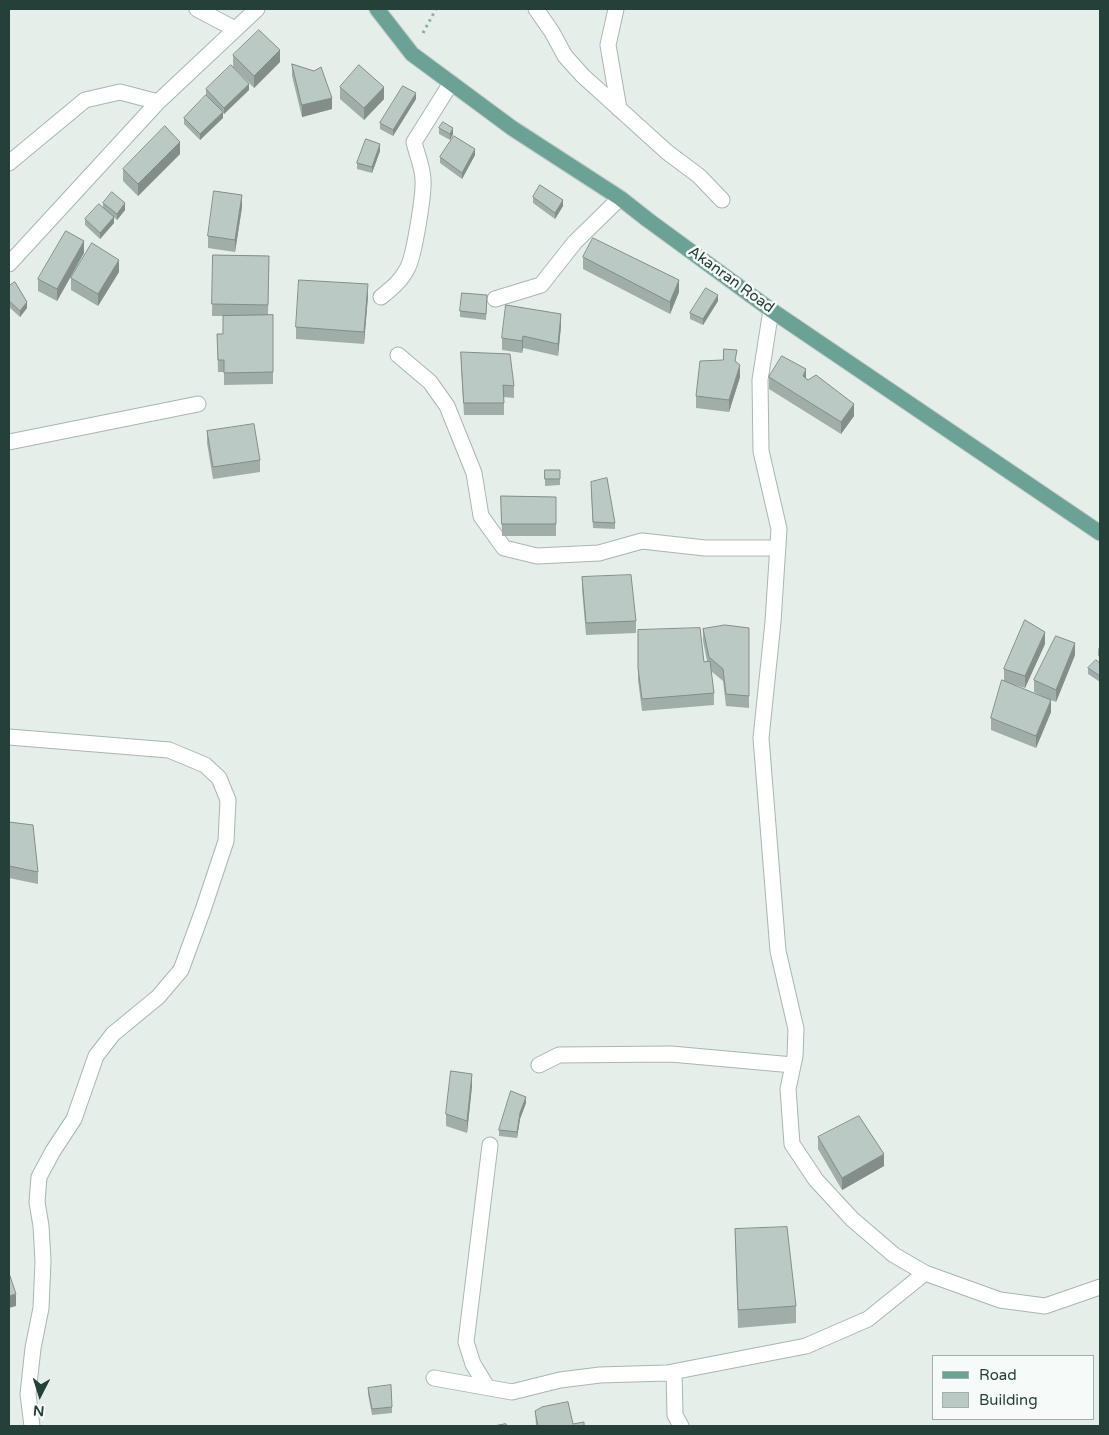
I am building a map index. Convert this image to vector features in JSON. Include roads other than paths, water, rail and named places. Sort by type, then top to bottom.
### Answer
[{"type":"main road","name":"Akanran Road","points":[[376,9],[412,54],[512,128],[620,198],[771,310],[1100,533]]},
{"type":"street","points":[[197,9],[235,29]]},
{"type":"street","points":[[9,264],[158,102],[257,9]]},
{"type":"street","points":[[536,9],[552,32],[565,56],[583,76],[667,152],[699,176],[722,200]]},
{"type":"street","points":[[616,9],[608,44],[619,109]]},
{"type":"street","points":[[380,297],[397,283],[408,267],[420,208],[423,180],[421,165],[414,142],[451,83]]},
{"type":"street","points":[[9,163],[85,100],[120,92],[158,102]]},
{"type":"street","points":[[495,299],[541,285],[574,242],[620,198]]},
{"type":"street","points":[[771,310],[760,380],[761,451],[779,530],[774,622],[761,738],[778,952],[796,1029],[795,1056],[788,1089],[792,1144],[816,1180],[852,1219],[894,1255],[925,1272],[1000,1300],[1045,1306],[1100,1287]]},
{"type":"street","points":[[398,354],[430,382],[447,406],[474,473],[481,516],[504,548],[537,556],[599,554],[642,541],[705,548],[778,548]]},
{"type":"street","points":[[9,442],[198,404]]},
{"type":"street","points":[[9,737],[169,750],[205,765],[220,778],[228,800],[226,840],[181,970],[158,997],[113,1034],[96,1056],[74,1119],[52,1151],[39,1177],[37,1202],[41,1226],[43,1260],[41,1308],[33,1348],[28,1394],[32,1426]]},
{"type":"street","points":[[539,1065],[559,1055],[671,1054],[793,1065]]},
{"type":"street","points":[[487,1387],[473,1364],[466,1342],[490,1145]]},
{"type":"street","points":[[434,1378],[512,1392],[560,1380],[600,1375],[674,1372],[806,1346],[868,1319],[925,1272]]},
{"type":"street","points":[[674,1372],[676,1415],[681,1426]]}]
